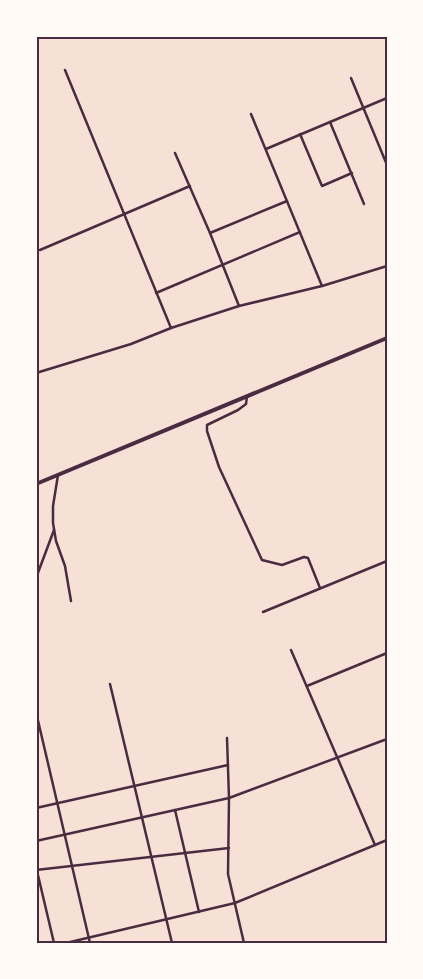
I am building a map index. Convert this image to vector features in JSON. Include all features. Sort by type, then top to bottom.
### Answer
[{"type":"main road","points":[[36,484],[387,338]]},
{"type":"street","points":[[65,70],[170,328]]},
{"type":"street","points":[[351,78],[387,165]]},
{"type":"street","points":[[266,149],[387,98]]},
{"type":"street","points":[[251,114],[322,286]]},
{"type":"street","points":[[330,122],[364,204]]},
{"type":"street","points":[[300,134],[322,186],[352,173]]},
{"type":"street","points":[[175,152],[240,306]]},
{"type":"street","points":[[40,250],[190,186]]},
{"type":"street","points":[[210,233],[287,201]]},
{"type":"street","points":[[156,293],[300,232]]},
{"type":"street","points":[[36,373],[131,344],[170,328],[240,306],[322,286],[387,266]]},
{"type":"street","points":[[247,396],[246,404],[238,410],[207,425],[206,431],[219,466],[262,560],[282,565],[304,557],[308,558],[320,588]]},
{"type":"street","points":[[58,475],[53,506],[54,529],[65,567],[71,601]]},
{"type":"street","points":[[36,578],[54,529]]},
{"type":"street","points":[[263,612],[387,561]]},
{"type":"street","points":[[291,650],[374,845]]},
{"type":"street","points":[[307,686],[387,653]]},
{"type":"street","points":[[110,684],[172,943]]},
{"type":"street","points":[[36,712],[90,943]]},
{"type":"street","points":[[227,738],[229,798],[228,874],[244,943]]},
{"type":"street","points":[[36,841],[229,798],[387,739]]},
{"type":"street","points":[[36,808],[228,765]]},
{"type":"street","points":[[175,810],[199,912]]},
{"type":"street","points":[[66,943],[235,903],[387,840]]},
{"type":"street","points":[[54,943],[36,870],[228,848]]}]
